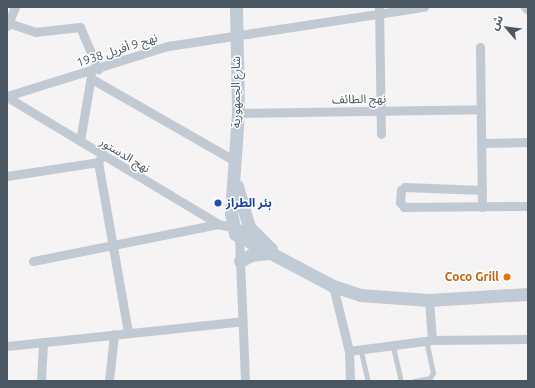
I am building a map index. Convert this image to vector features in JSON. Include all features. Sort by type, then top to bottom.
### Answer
[{"type":"main road","name":"شارع الجمهورية","points":[[235,177],[238,113],[236,7]]},
{"type":"main road","points":[[235,177],[252,231],[285,261]]},
{"type":"main road","points":[[235,177],[236,233],[268,253],[333,286],[360,295],[429,300],[528,294]]},
{"type":"main road","points":[[240,261],[251,255],[268,253]]},
{"type":"street","points":[[15,7],[8,24],[35,32],[80,27],[93,73],[80,141]]},
{"type":"street","name":"نهج 9 أفريل 1938","points":[[7,97],[93,73],[168,46],[236,37],[379,10],[424,7]]},
{"type":"street","points":[[525,7],[528,10]]},
{"type":"street","points":[[379,10],[382,134]]},
{"type":"street","points":[[480,47],[482,207]]},
{"type":"street","points":[[93,73],[235,161]]},
{"type":"street","name":"نهج الدستور","points":[[7,97],[80,141],[100,159],[218,224],[236,233],[252,231]]},
{"type":"street","name":"نهج الطائف","points":[[238,113],[480,109]]},
{"type":"street","points":[[481,143],[528,142]]},
{"type":"street","points":[[7,176],[100,159],[128,332]]},
{"type":"street","points":[[482,190],[405,187],[400,190],[400,202],[404,206],[528,206]]},
{"type":"street","points":[[33,261],[218,224]]},
{"type":"street","points":[[236,233],[240,261],[245,381]]},
{"type":"street","points":[[333,286],[349,351],[350,381]]},
{"type":"street","points":[[429,300],[429,341]]},
{"type":"street","points":[[7,346],[243,321]]},
{"type":"street","points":[[111,381],[114,334]]},
{"type":"street","points":[[349,351],[429,341],[528,339]]},
{"type":"street","points":[[41,381],[43,342]]},
{"type":"lane","points":[[414,381],[430,378],[433,373],[429,341]]},
{"type":"lane","points":[[394,345],[401,379]]},
{"type":"lane","points":[[362,350],[368,381]]},
{"type":"place","name":"بئر الطراز","points":[[218,203]]},
{"type":"place","name":"Coco Grill","points":[[507,277]]}]
